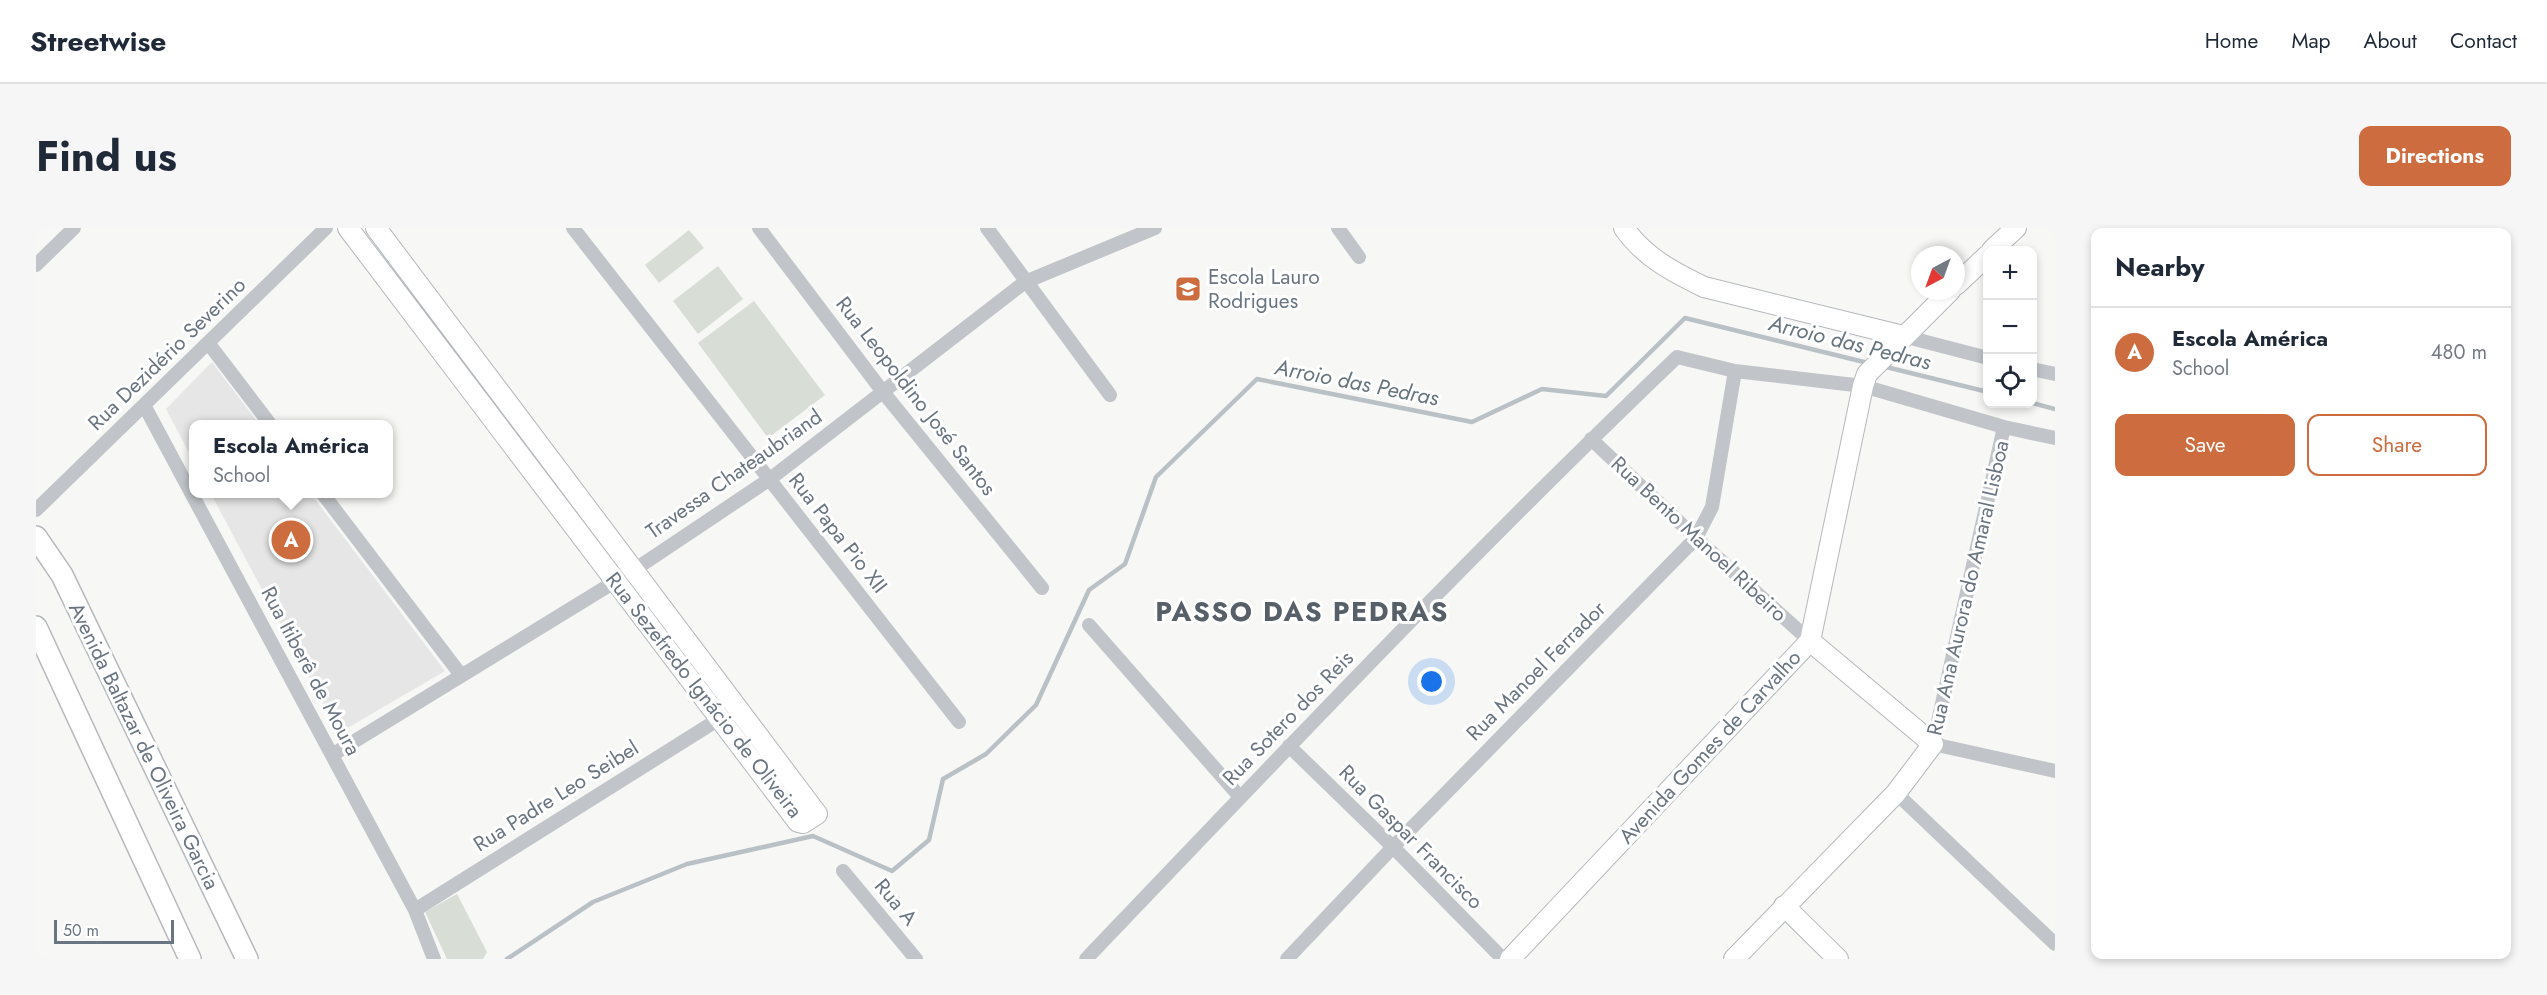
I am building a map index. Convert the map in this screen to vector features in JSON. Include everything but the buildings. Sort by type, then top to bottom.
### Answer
[{"type":"main road","name":"Avenida Baltazar de Oliveira Garcia","points":[[36,537],[62,575],[247,959]]},
{"type":"main road","points":[[36,627],[190,959]]},
{"type":"street","points":[[36,265],[74,228]]},
{"type":"street","name":"Rua Dezidério Severino","points":[[36,510],[326,228]]},
{"type":"street","name":"Rua Sezefredo Ignácio de Oliveira","points":[[348,228],[626,575],[816,816],[803,823],[798,822],[720,719],[626,575],[376,228]]},
{"type":"street","name":"Rua Papa Pio XII","points":[[573,228],[960,722]]},
{"type":"street","name":"Rua Leopoldino José Santos","points":[[759,228],[883,392],[1042,588]]},
{"type":"street","points":[[987,228],[1110,395]]},
{"type":"street","name":"Travessa Chateaubriand","points":[[332,755],[626,575],[770,479],[1025,282],[1155,228]]},
{"type":"street","points":[[1338,228],[1359,257]]},
{"type":"street","points":[[1624,228],[1634,242],[1653,259],[1674,273],[1704,287],[1983,357]]},
{"type":"street","points":[[1996,246],[2016,228]]},
{"type":"street","points":[[1965,277],[1983,260]]},
{"type":"street","points":[[1865,380],[1883,357],[1941,300]]},
{"type":"street","points":[[209,344],[267,420]]},
{"type":"street","name":"Rua Sotero dos Reis","points":[[1086,959],[1289,746],[1592,439],[1677,357],[1736,370]]},
{"type":"street","points":[[1736,370],[1865,380],[2004,427],[2055,438]]},
{"type":"street","name":"Rua Manoel Ferrador","points":[[1287,959],[1393,847],[1696,538],[1712,507],[1736,370]]},
{"type":"street","points":[[2037,370],[2055,374]]},
{"type":"street","name":"Avenida Gomes de Carvalho","points":[[1510,959],[1810,641],[1865,380]]},
{"type":"street","name":"Rua Itiberê de Moura","points":[[144,405],[189,489]]},
{"type":"street","name":"Rua Ana Aurora do Amaral Lisboa","points":[[1734,959],[1896,793],[1933,744],[2004,427]]},
{"type":"street","name":"Rua Bento Manoel Ribeiro","points":[[1592,439],[1696,538],[1810,641],[1933,744],[2055,771]]},
{"type":"street","name":"Rua Itiberê de Moura","points":[[194,498],[415,910],[434,959]]},
{"type":"street","points":[[326,498],[461,675]]},
{"type":"street","points":[[1089,624],[1240,797]]},
{"type":"street","name":"Rua Padre Leo Seibel","points":[[415,910],[720,719]]},
{"type":"street","name":"Rua Gaspar Francisco","points":[[1289,746],[1503,959]]},
{"type":"street","points":[[1896,793],[2055,944]]},
{"type":"street","name":"Rua A","points":[[843,871],[916,959]]},
{"type":"street","points":[[1784,906],[1838,959]]},
{"type":"shaded area","points":[[689,230],[704,248],[659,283],[645,265]]},
{"type":"shaded area","points":[[718,266],[743,299],[698,334],[673,301]]},
{"type":"shaded area","points":[[754,301],[825,395],[768,438],[698,343]]},
{"type":"shaded area","points":[[212,362],[256,420],[189,420],[189,452],[166,409]]},
{"type":"shaded area","points":[[213,498],[314,498],[445,671],[339,733]]},
{"type":"shaded area","points":[[457,894],[487,952],[483,959],[447,959],[425,912]]},
{"type":"waterway","name":"Arroio das Pedras","points":[[507,959],[593,902],[687,864],[813,836],[892,871],[929,840],[943,779],[986,754],[1036,705],[1089,590],[1125,564],[1156,477],[1257,379],[1472,422],[1542,389],[1606,396],[1685,318],[1868,363]]},
{"type":"waterway","name":"Arroio das Pedras","points":[[1882,366],[1983,391]]},
{"type":"waterway","points":[[484,388],[560,492]]},
{"type":"waterway","name":"Arroio das Pedras","points":[[2037,404],[2055,409]]},
{"type":"place","name":"Escola Lauro Rodrigues","points":[[1188,289]]},
{"type":"place","name":"Escola América","points":[[291,540]]},
{"type":"district","name":"PASSO DAS PEDRAS","points":[[1302,612]]}]
